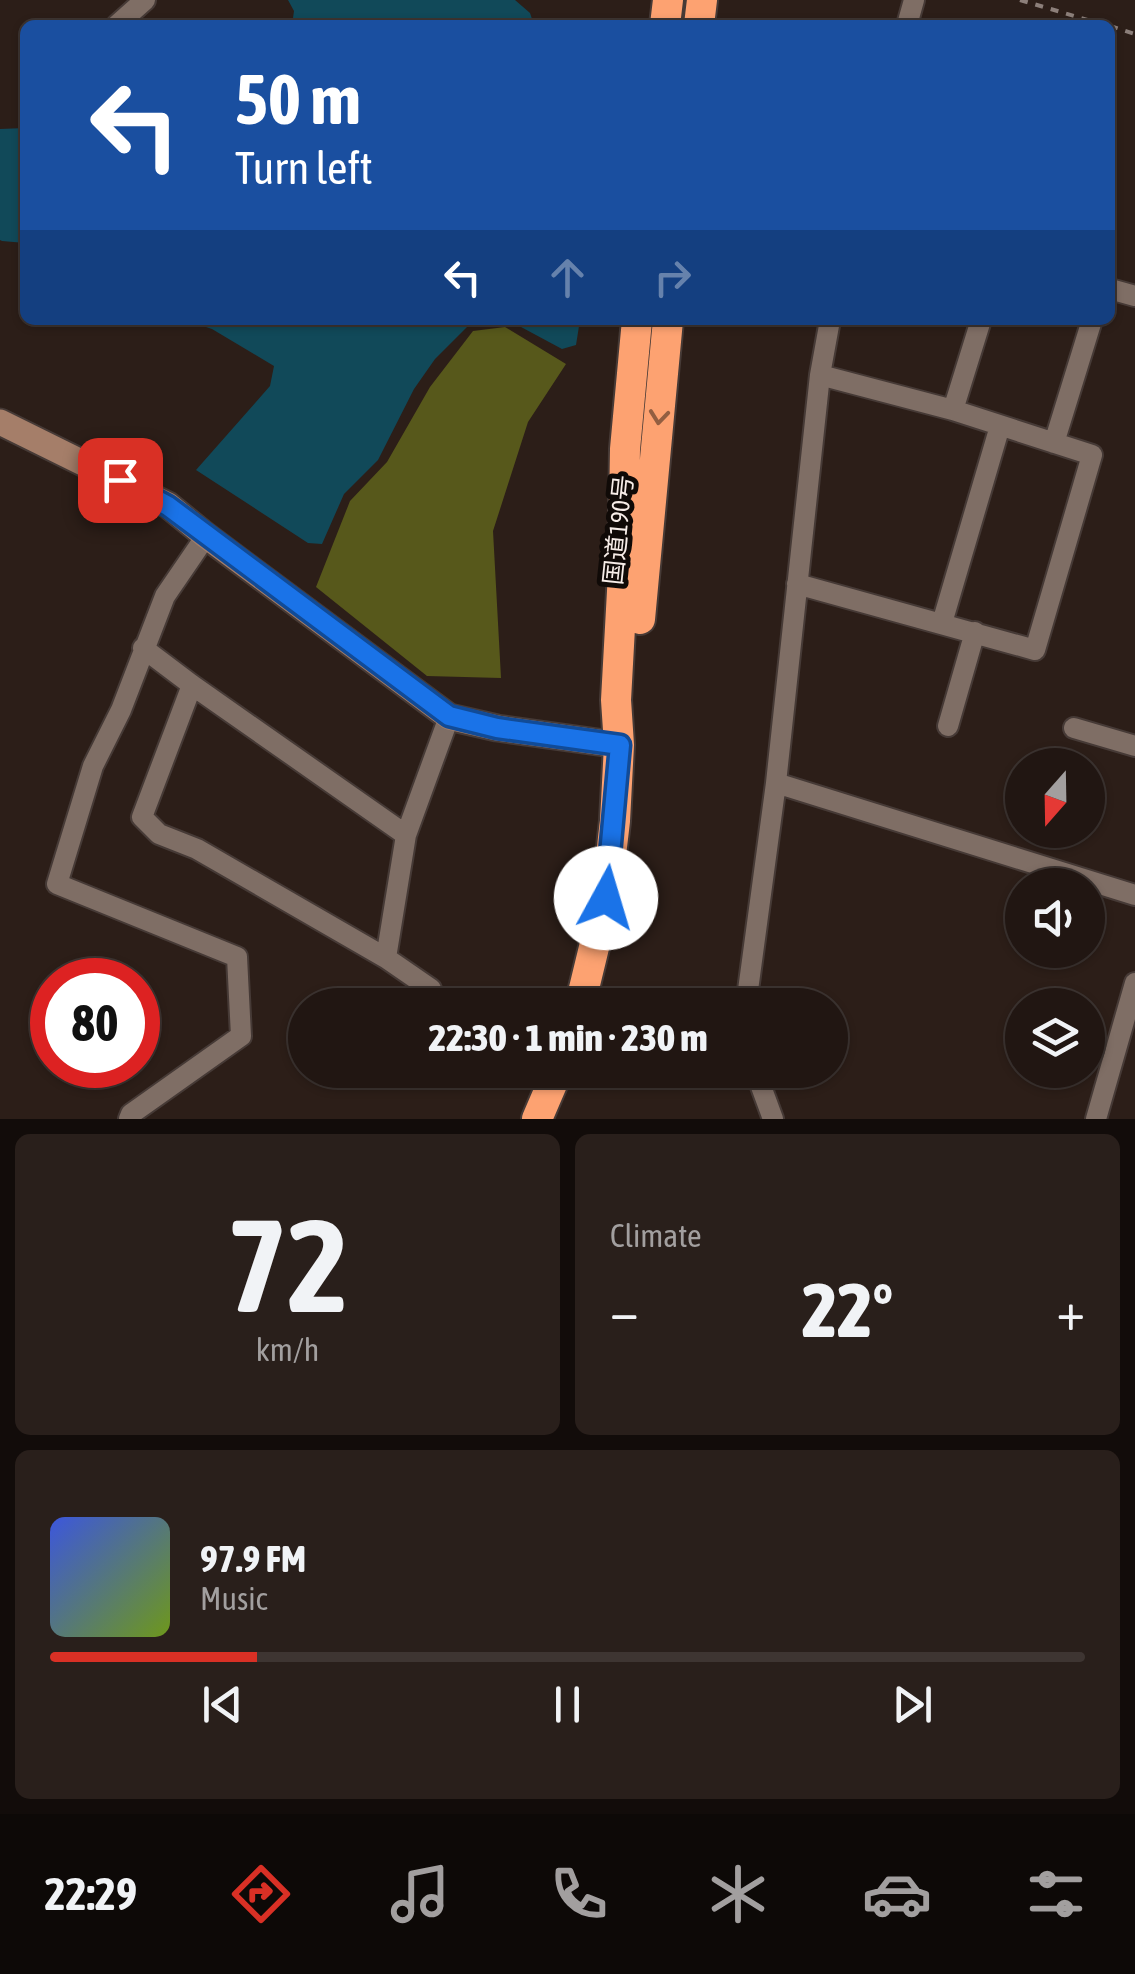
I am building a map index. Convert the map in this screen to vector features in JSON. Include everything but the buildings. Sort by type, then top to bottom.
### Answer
[{"type":"highway","name":"国道190号","points":[[584,988],[606,898],[620,745],[616,700],[625,449],[636,325]]},
{"type":"highway","name":"国道190号","points":[[620,745],[632,702],[668,325]]},
{"type":"highway","points":[[539,1116],[551,1088]]},
{"type":"street","points":[[123,20],[145,0]]},
{"type":"street","points":[[748,988],[829,325]]},
{"type":"street","points":[[953,410],[978,325]]},
{"type":"street","points":[[1054,443],[1090,325]]},
{"type":"street","points":[[797,584],[1036,650],[1092,455],[953,410],[820,375]]},
{"type":"street","points":[[0,422],[168,506],[449,716],[497,728],[620,745]]},
{"type":"street","points":[[942,623],[1000,426]]},
{"type":"street","points":[[130,1119],[131,1114],[241,1036],[237,958],[57,884],[93,766],[121,710],[165,596],[206,536]]},
{"type":"street","points":[[948,726],[975,632]]},
{"type":"street","points":[[144,648],[406,835]]},
{"type":"street","points":[[192,685],[142,817],[159,834],[197,849],[386,958],[430,988]]},
{"type":"street","points":[[386,958],[406,835],[449,716]]},
{"type":"street","points":[[1074,728],[1135,746]]},
{"type":"street","points":[[776,783],[1135,895]]},
{"type":"street","points":[[1096,1119],[1135,983]]},
{"type":"street","points":[[762,1088],[773,1119]]},
{"type":"path","points":[[1020,0],[1088,20]]},
{"type":"shaded area","points":[[505,327],[566,364],[528,422],[493,531],[501,678],[427,676],[316,587],[350,501],[387,462],[430,387],[473,331]]},
{"type":"water","points":[[288,0],[515,0],[532,20],[293,20],[294,11]]},
{"type":"water","points":[[20,128],[20,243],[0,240],[0,129]]},
{"type":"water","points":[[200,325],[469,325],[435,359],[414,389],[378,460],[344,494],[322,544],[308,543],[196,470],[270,386],[274,366]]},
{"type":"water","points":[[517,325],[579,325],[576,345],[562,349]]},
{"type":"route","points":[[120,480],[168,506],[449,716],[497,728],[620,745],[606,898]]}]
